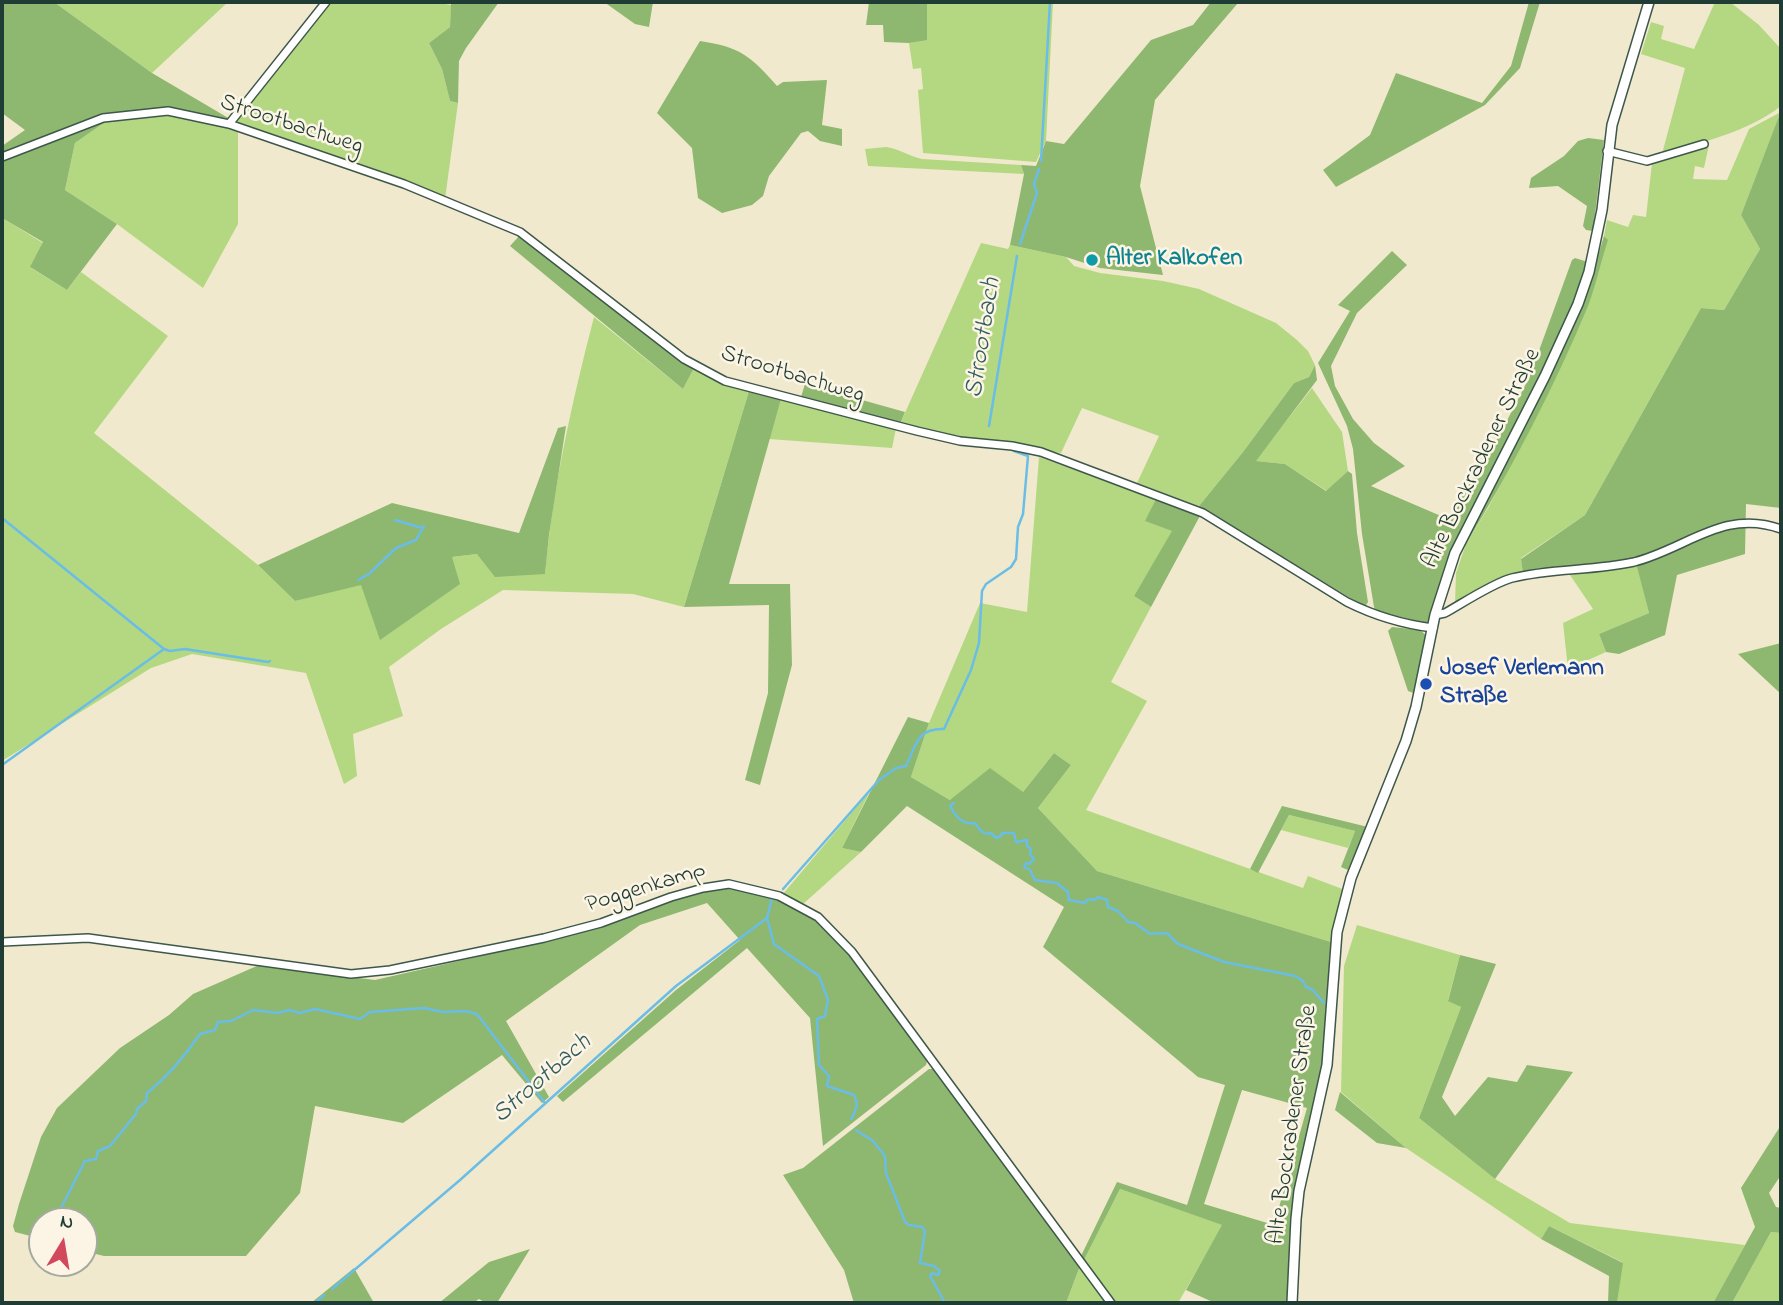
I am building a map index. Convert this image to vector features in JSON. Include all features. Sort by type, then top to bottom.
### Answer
[{"type":"street","points":[[229,124],[326,2]]},
{"type":"street","name":"Alte Bockradener Straße","points":[[1292,1303],[1299,1191],[1327,1065],[1337,932],[1351,878],[1406,741],[1442,588],[1466,528],[1545,376],[1578,304],[1597,245],[1612,125],[1649,2]]},
{"type":"street","name":"Strootbachweg","points":[[2,158],[103,118],[168,111],[229,124],[404,184],[520,232],[684,359],[725,381],[960,441],[1041,452],[1203,513],[1347,602],[1372,614],[1404,624],[1433,628]]},
{"type":"street","points":[[1607,151],[1647,161],[1704,144]]},
{"type":"street","points":[[1435,615],[1510,579],[1634,562],[1663,552],[1714,528],[1741,523],[1768,524],[1781,529]]},
{"type":"street","name":"Poggenkamp","points":[[2,942],[88,938],[351,974],[390,970],[544,938],[601,923],[703,888],[729,884],[779,896],[818,916],[852,952],[1111,1303]]},
{"type":"green space","points":[[2,2],[54,2],[152,73],[230,119],[228,122],[169,109],[108,120],[75,143],[65,190],[117,224],[67,290],[30,267],[43,242],[2,218],[2,146],[25,130],[2,113]]},
{"type":"green space","points":[[54,2],[228,2],[152,73]]},
{"type":"green space","points":[[330,2],[434,2],[451,5],[450,27],[429,43],[442,69],[450,101],[458,103],[445,199],[233,123]]},
{"type":"green space","points":[[451,2],[499,2],[459,61],[458,103],[450,101],[442,69],[429,43],[450,27]]},
{"type":"green space","points":[[604,2],[653,2],[649,27],[635,24]]},
{"type":"green space","points":[[869,2],[927,2],[927,40],[909,43],[884,42],[883,25],[866,25]]},
{"type":"green space","points":[[927,2],[1053,2],[1046,141],[1036,162],[923,153],[918,90],[923,89],[921,68],[913,69],[909,43],[927,39]]},
{"type":"green space","points":[[1211,2],[1238,3],[1155,100],[1140,186],[1163,275],[1100,268],[1066,257],[1010,245],[1024,174],[1021,165],[1036,166],[1046,141],[1064,144],[1151,40],[1193,25]]},
{"type":"green space","points":[[1529,2],[1540,2],[1520,68],[1485,105],[1336,187],[1323,170],[1370,135],[1396,73],[1482,103],[1511,66]]},
{"type":"green space","points":[[1715,2],[1730,2],[1759,25],[1781,49],[1781,106],[1754,123],[1662,154],[1685,68],[1641,54],[1651,22],[1664,26],[1661,39],[1694,49]]},
{"type":"green space","points":[[700,41],[725,46],[744,54],[777,86],[783,82],[827,80],[822,125],[842,129],[842,146],[820,141],[808,131],[801,133],[769,176],[763,196],[752,205],[722,213],[698,198],[692,148],[657,113]]},
{"type":"green space","points":[[1781,111],[1781,508],[1746,504],[1745,554],[1677,575],[1665,635],[1619,654],[1606,652],[1599,634],[1649,613],[1635,559],[1523,574],[1521,559],[1585,515],[1701,308],[1724,310],[1760,249],[1741,215]]},
{"type":"green space","points":[[1781,112],[1741,215],[1760,249],[1724,310],[1701,308],[1585,515],[1521,558],[1523,574],[1455,604],[1456,573],[1466,544],[1540,409],[1588,304],[1607,240],[1604,236],[1607,220],[1628,227],[1633,215],[1646,217],[1652,163],[1709,145],[1704,168],[1695,166],[1693,179],[1727,180],[1749,129]]},
{"type":"green space","points":[[167,113],[238,129],[238,224],[203,288],[117,224],[65,190],[75,143],[108,120]]},
{"type":"green space","points":[[1588,138],[1604,140],[1593,231],[1586,230],[1583,226],[1587,206],[1558,186],[1529,188],[1531,178],[1564,156],[1578,141]]},
{"type":"green space","points":[[886,147],[922,159],[1021,165],[1024,174],[868,166],[865,149]]},
{"type":"green space","points":[[2,218],[43,243],[31,268],[67,290],[81,272],[168,336],[94,433],[258,565],[295,601],[452,557],[477,554],[545,574],[564,444],[594,317],[683,389],[694,368],[724,383],[749,391],[684,607],[633,594],[503,590],[441,629],[389,667],[403,716],[353,734],[357,776],[344,784],[306,673],[192,654],[151,668],[2,761]]},
{"type":"green space","points":[[520,235],[694,368],[683,389],[510,246]]},
{"type":"green space","points":[[1604,236],[1608,240],[1591,298],[1575,337],[1532,427],[1466,544],[1469,533],[1561,351],[1592,275]]},
{"type":"green space","points":[[981,243],[1008,249],[1010,245],[1066,257],[1074,266],[1100,273],[1163,281],[1199,289],[1276,323],[1308,351],[1315,365],[1309,377],[1294,383],[1199,506],[1137,483],[1159,436],[1082,408],[1061,453],[962,439],[900,424]]},
{"type":"green space","points":[[1392,251],[1407,265],[1357,313],[1331,366],[1335,386],[1353,419],[1374,443],[1405,466],[1371,486],[1448,519],[1499,436],[1529,378],[1572,260],[1575,258],[1588,262],[1575,301],[1552,354],[1456,541],[1444,571],[1430,624],[1376,611],[1374,607],[1362,534],[1353,449],[1347,426],[1318,363],[1350,311],[1338,305]]},
{"type":"green space","points":[[1315,365],[1317,380],[1256,461],[1285,464],[1326,491],[1348,471],[1352,474],[1357,533],[1368,602],[1365,607],[1199,506],[1294,383],[1309,377]]},
{"type":"green space","points":[[805,384],[905,412],[900,424],[801,397]]},
{"type":"green space","points":[[1312,388],[1342,432],[1348,471],[1327,491],[1285,464],[1255,461]]},
{"type":"green space","points":[[749,391],[781,399],[729,584],[790,584],[792,665],[760,785],[745,780],[768,693],[769,605],[684,607]]},
{"type":"green space","points":[[781,399],[896,428],[892,448],[769,439]]},
{"type":"green space","points":[[566,426],[545,574],[495,577],[477,554],[452,557],[460,584],[380,640],[361,585],[295,601],[258,565],[392,503],[519,533],[558,428]]},
{"type":"green space","points":[[1039,457],[1156,499],[1146,521],[1173,531],[1134,596],[1151,607],[1111,682],[1147,701],[1086,810],[1303,888],[1308,876],[1345,890],[1331,942],[1097,871],[1038,808],[1071,765],[1054,753],[1023,792],[950,800],[911,777],[929,723],[980,603],[1027,612]]},
{"type":"green space","points":[[1156,499],[1201,514],[1151,607],[1134,596],[1172,531],[1145,521]]},
{"type":"green space","points":[[1637,564],[1649,613],[1599,634],[1606,652],[1568,669],[1563,623],[1593,609],[1570,575]]},
{"type":"green space","points":[[1392,627],[1420,630],[1427,636],[1416,694],[1408,691],[1388,631]]},
{"type":"green space","points":[[1781,643],[1781,694],[1738,654]]},
{"type":"green space","points":[[908,717],[929,723],[911,777],[950,800],[990,768],[1023,792],[1054,753],[1071,765],[1038,808],[1097,871],[1331,942],[1325,1064],[1292,1220],[1287,1303],[1215,1303],[1186,1290],[1222,1225],[1120,1189],[1083,1262],[1080,1258],[1117,1182],[1187,1205],[1225,1085],[1198,1077],[1043,947],[1064,907],[907,806],[861,852],[842,848]],"holes":[[[1242,1090],[1307,1108],[1274,1225],[1204,1204]]]},
{"type":"green space","points":[[870,791],[842,848],[861,852],[802,905],[782,895]]},
{"type":"green space","points":[[1282,806],[1368,827],[1348,870],[1341,867],[1355,831],[1289,815],[1258,873],[1250,869]]},
{"type":"green space","points":[[1289,815],[1355,831],[1348,848],[1281,830]]},
{"type":"green space","points":[[728,887],[778,899],[816,918],[850,954],[928,1057],[926,1065],[823,1146],[810,1018],[747,948],[563,1102],[557,1096],[676,990],[740,940],[707,903],[640,925],[506,1021],[549,1097],[542,1103],[502,1055],[403,1123],[315,1106],[300,1193],[246,1256],[98,1254],[98,1207],[28,1207],[28,1235],[15,1232],[13,1226],[19,1204],[41,1137],[57,1108],[120,1048],[169,1015],[193,994],[259,965],[375,980],[551,940],[703,891]]},
{"type":"green space","points":[[1357,925],[1460,955],[1448,1000],[1461,1007],[1419,1118],[1495,1179],[1570,1223],[1745,1245],[1713,1303],[1617,1303],[1622,1262],[1549,1226],[1541,1239],[1406,1148],[1341,1092],[1344,966]]},
{"type":"green space","points":[[1460,955],[1496,964],[1442,1097],[1455,1116],[1488,1077],[1517,1082],[1527,1065],[1573,1072],[1495,1179],[1419,1118],[1461,1007],[1448,1001]]},
{"type":"green space","points":[[929,1069],[936,1069],[1080,1266],[1066,1303],[855,1303],[853,1300],[844,1270],[783,1175],[803,1168]]},
{"type":"green space","points":[[1340,1092],[1406,1148],[1377,1143],[1335,1110]]},
{"type":"green space","points":[[1781,1125],[1781,1175],[1769,1193],[1776,1207],[1781,1208],[1781,1233],[1771,1232],[1732,1303],[1713,1303],[1755,1227],[1741,1188]]},
{"type":"green space","points":[[1120,1189],[1223,1225],[1178,1303],[1114,1303],[1083,1262]]},
{"type":"green space","points":[[1549,1226],[1623,1263],[1617,1303],[1608,1303],[1609,1276],[1541,1239]]},
{"type":"green space","points":[[1771,1232],[1781,1233],[1781,1303],[1732,1303]]},
{"type":"green space","points":[[530,1249],[497,1303],[486,1303],[479,1299],[473,1303],[439,1303],[489,1262]]},
{"type":"green space","points":[[1080,1266],[1107,1303],[1066,1303]]},
{"type":"green space","points":[[354,1268],[374,1303],[311,1303]]},
{"type":"waterway","name":"Strootbach","points":[[1041,161],[1050,2]]},
{"type":"waterway","name":"Strootbach","points":[[1020,244],[1037,193],[1034,184],[1039,169]]},
{"type":"waterway","name":"Strootbach","points":[[989,426],[1017,256]]},
{"type":"waterway","name":"Strootbach","points":[[783,889],[879,780],[896,768],[906,766],[915,745],[923,735],[928,731],[944,729],[971,670],[979,643],[982,591],[986,584],[1011,567],[1016,559],[1028,456],[1014,451]]},
{"type":"waterway","points":[[2,518],[164,649]]},
{"type":"waterway","points":[[395,520],[422,528]]},
{"type":"waterway","points":[[358,580],[369,574],[396,548],[416,540],[424,526]]},
{"type":"waterway","points":[[2,765],[164,649],[185,649],[270,661]]},
{"type":"waterway","points":[[954,803],[950,806],[957,817],[966,823],[975,823],[981,831],[991,833],[996,838],[1002,833],[1014,833],[1016,842],[1027,840],[1034,859],[1024,867],[1030,870],[1035,880],[1057,883],[1068,892],[1069,900],[1085,903],[1088,899],[1095,900],[1098,897],[1107,900],[1108,907],[1150,934],[1167,933],[1178,944],[1224,962],[1295,976],[1324,1003]]},
{"type":"waterway","name":"Strootbach","points":[[332,1289],[460,1180],[676,986],[767,918],[772,898]]},
{"type":"waterway","points":[[767,918],[774,944],[819,976],[828,1000],[825,1016],[817,1019],[819,1065],[829,1076],[827,1086],[854,1095],[856,1107],[851,1119]]},
{"type":"waterway","points":[[62,1207],[85,1161],[96,1159],[98,1151],[110,1146],[146,1101],[147,1093],[176,1065],[200,1034],[215,1030],[218,1022],[231,1021],[253,1010],[278,1013],[289,1010],[300,1013],[315,1009],[360,1019],[370,1012],[424,1008],[477,1014],[545,1103]]},
{"type":"waterway","points":[[856,1130],[873,1141],[885,1156],[886,1173],[905,1222],[922,1227],[925,1231],[920,1263],[934,1266],[940,1271],[938,1275],[932,1273],[930,1276],[945,1303]]},
{"type":"waterway","name":"Strootbach","points":[[315,1303],[324,1295]]},
{"type":"place","name":"Alter Kalkofen","points":[[1092,260]]},
{"type":"place","name":"Josef Verlemann Straße","points":[[1426,684]]}]
